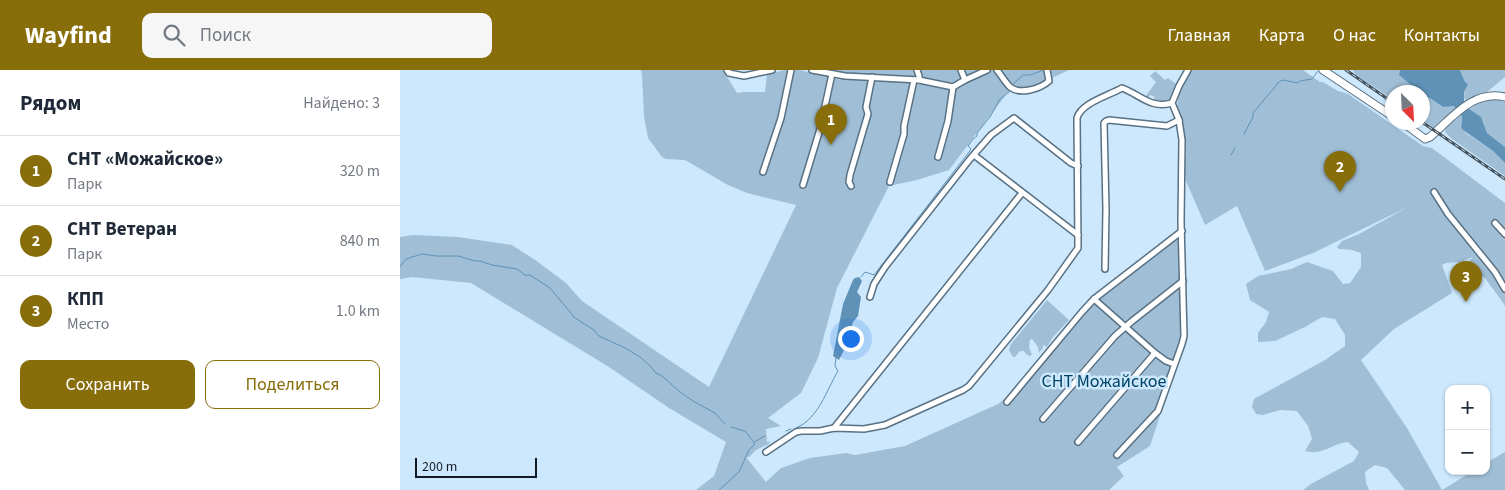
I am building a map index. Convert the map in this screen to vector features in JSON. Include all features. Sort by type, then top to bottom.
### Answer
[{"type":"street","points":[[727,70],[729,73],[744,76],[772,70]]},
{"type":"street","points":[[763,172],[781,118],[791,70]]},
{"type":"street","points":[[812,70],[845,76],[916,80],[953,87],[987,70]]},
{"type":"street","points":[[890,182],[904,134],[904,126],[916,80],[919,76],[917,70]]},
{"type":"street","points":[[961,70],[965,80]]},
{"type":"street","points":[[997,70],[1011,87],[1019,91],[1044,85],[1049,81],[1047,70]]},
{"type":"street","points":[[1117,455],[1158,411],[1184,336],[1181,222],[1182,140],[1172,103],[1188,70]]},
{"type":"street","points":[[1323,70],[1385,111]]},
{"type":"street","points":[[803,185],[834,73]]},
{"type":"street","points":[[851,186],[849,182],[850,175],[868,114],[866,107],[872,77]]},
{"type":"street","points":[[938,156],[948,121],[953,87]]},
{"type":"street","points":[[766,452],[796,432],[820,431],[834,428],[864,429],[885,424],[969,386],[1048,290],[1078,248],[1078,113],[1084,106],[1122,88],[1155,105],[1172,103]]},
{"type":"street","points":[[1413,130],[1425,139],[1430,138],[1448,119],[1481,97],[1493,95],[1505,97]]},
{"type":"street","points":[[870,297],[874,284],[886,266],[970,159],[991,135],[1014,118],[1071,163],[1078,166]]},
{"type":"street","points":[[1105,270],[1104,123],[1108,120],[1166,126],[1178,120]]},
{"type":"street","points":[[974,155],[1078,235]]},
{"type":"street","points":[[1434,192],[1448,214],[1495,272],[1505,289]]},
{"type":"street","points":[[834,428],[1022,193]]},
{"type":"street","points":[[1495,223],[1505,234]]},
{"type":"street","points":[[1007,402],[1094,299],[1182,231]]},
{"type":"street","points":[[1043,419],[1125,326],[1183,281]]},
{"type":"street","points":[[1094,299],[1155,353],[1174,364]]},
{"type":"street","points":[[1078,442],[1155,353]]},
{"type":"green space","name":"СНТ Можайское","points":[[641,70],[723,70],[737,93],[765,92],[767,74],[785,70],[800,70],[841,80],[836,70],[1069,70],[1052,78],[1053,83],[1030,92],[1011,88],[949,170],[889,186],[837,288],[818,358],[801,393],[768,418],[781,426],[766,429],[767,442],[770,441],[769,444],[746,457],[766,482],[781,468],[810,458],[846,453],[855,455],[905,446],[998,404],[1006,398],[1079,312],[1180,230],[1186,337],[1150,446],[1117,467],[1124,476],[1109,490],[696,490],[714,476],[726,442],[669,408],[609,367],[471,283],[412,277],[400,279],[400,237],[413,235],[458,237],[512,245],[566,283],[582,301],[709,387],[796,205],[747,193],[728,185],[685,160],[662,157],[648,138],[644,116]]},
{"type":"green space","points":[[1191,70],[1303,70],[1320,82],[1348,94],[1385,120],[1385,130],[1400,130],[1423,146],[1432,148],[1505,203],[1505,307],[1485,278],[1469,266],[1470,260],[1473,257],[1460,262],[1446,263],[1442,265],[1452,293],[1394,329],[1361,360],[1407,428],[1442,490],[1405,490],[1387,468],[1375,465],[1365,472],[1369,490],[1303,490],[1354,461],[1359,452],[1348,442],[1322,451],[1305,451],[1312,439],[1308,426],[1297,411],[1280,410],[1263,415],[1256,414],[1252,407],[1254,399],[1325,360],[1345,346],[1345,335],[1335,319],[1322,317],[1275,341],[1258,342],[1258,333],[1266,322],[1269,312],[1250,300],[1246,284],[1258,276],[1291,269],[1307,262],[1333,271],[1343,284],[1350,283],[1361,267],[1361,253],[1337,247],[1342,241],[1359,234],[1408,207],[1313,253],[1265,271],[1237,206],[1205,225],[1186,181],[1184,167],[1186,151],[1181,119],[1177,107],[1178,97]]},
{"type":"green space","points":[[1353,70],[1400,70],[1399,75],[1411,85],[1385,85],[1385,94],[1355,74]]},
{"type":"green space","points":[[1460,70],[1505,70],[1505,77],[1487,92],[1466,102],[1464,97],[1465,82]]},
{"type":"green space","points":[[1155,71],[1165,80],[1168,78],[1175,83],[1176,86],[1168,101],[1153,101],[1155,97],[1150,95],[1148,99],[1145,97],[1156,82],[1150,76]]},
{"type":"green space","points":[[1430,98],[1443,107],[1457,107],[1435,129],[1430,125]]},
{"type":"green space","points":[[1489,98],[1505,101],[1505,147],[1487,133],[1483,122],[1469,109],[1474,104]]},
{"type":"green space","points":[[1461,114],[1463,121],[1461,127],[1466,133],[1493,151],[1505,163],[1505,176],[1452,139],[1445,132],[1446,128]]},
{"type":"green space","points":[[1047,300],[1069,320],[1053,337],[1047,347],[1043,345],[1039,353],[1038,347],[1032,339],[1030,340],[1029,348],[1032,354],[1030,356],[1024,351],[1020,351],[1013,357],[1009,350],[1011,344]]},
{"type":"green space","points":[[1505,452],[1505,490],[1442,490],[1466,475],[1490,475],[1490,461]]},
{"type":"shaded area","points":[[1400,70],[1460,70],[1465,82],[1468,84],[1464,92],[1464,100],[1469,109],[1481,117],[1487,133],[1505,147],[1505,163],[1493,151],[1463,130],[1461,127],[1462,116],[1456,106],[1443,107],[1430,98],[1430,85],[1411,85],[1399,75]]},
{"type":"shaded area","points":[[859,277],[862,281],[857,292],[861,297],[858,316],[853,322],[846,346],[839,360],[833,356],[843,304],[853,280]]},
{"type":"waterway","points":[[1012,85],[1023,75],[1030,75],[1044,70]]},
{"type":"waterway","points":[[1435,70],[1440,84],[1460,107]]},
{"type":"waterway","points":[[1244,134],[1253,117],[1253,113],[1279,82],[1283,80],[1298,83],[1312,79],[1318,71]]},
{"type":"waterway","points":[[861,277],[865,272],[874,275],[969,152],[971,149],[968,146],[990,117],[1000,99],[1009,92],[1009,89]]},
{"type":"waterway","points":[[1231,155],[1235,148]]},
{"type":"waterway","points":[[400,267],[405,260],[422,254],[458,256],[517,269],[525,275],[530,275],[550,288],[575,318],[594,330],[599,336],[640,357],[656,373],[680,392],[715,413],[725,424]]},
{"type":"waterway","points":[[796,428],[811,418],[821,403],[838,371],[835,366],[836,357]]},
{"type":"waterway","points":[[731,427],[745,431],[753,441]]},
{"type":"waterway","points":[[786,431],[791,429]]},
{"type":"waterway","points":[[719,490],[739,472],[754,442],[765,436]]},
{"type":"railway","points":[[1346,70],[1385,97]]},
{"type":"railway","points":[[1430,127],[1505,179]]},
{"type":"place","name":"СНТ «Можайское»","points":[[831,145]]},
{"type":"place","name":"СНТ Ветеран","points":[[1340,192]]},
{"type":"place","name":"КПП","points":[[1466,302]]}]
